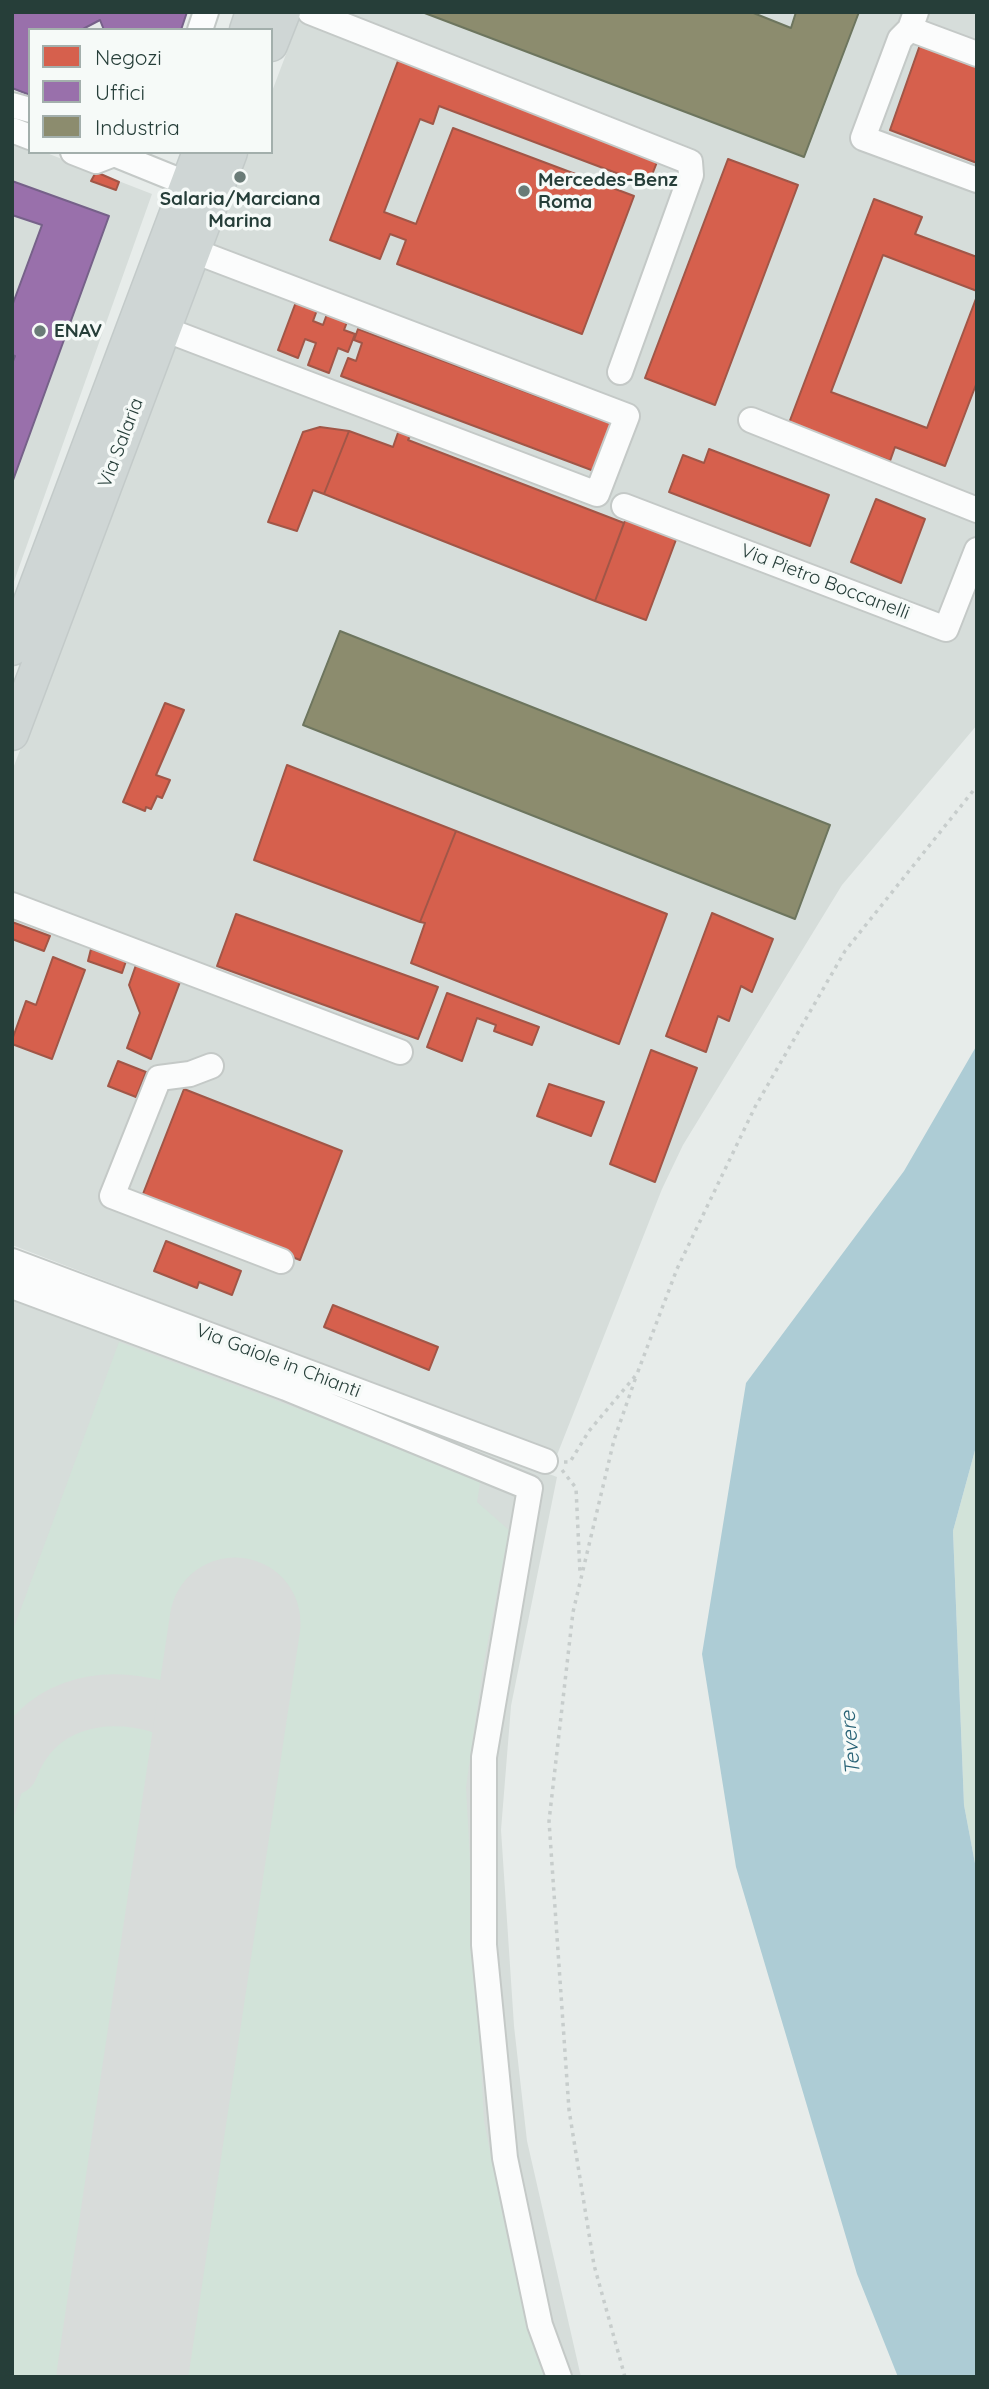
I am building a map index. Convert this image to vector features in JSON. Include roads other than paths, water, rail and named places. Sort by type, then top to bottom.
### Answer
[{"type":"main road","points":[[273,40],[284,12]]},
{"type":"main road","name":"Via Salaria","points":[[12,649],[199,154]]},
{"type":"main road","name":"Via Salaria","points":[[12,734],[230,154]]},
{"type":"street","points":[[310,12],[690,162],[691,175],[687,188],[620,372]]},
{"type":"street","points":[[977,54],[913,20],[901,39],[863,138],[977,180]]},
{"type":"street","points":[[78,154],[96,161],[112,154]]},
{"type":"street","points":[[116,154],[188,184]]},
{"type":"street","points":[[164,329],[597,494],[627,416],[194,251]]},
{"type":"street","points":[[751,420],[977,510]]},
{"type":"street","name":"Via Pietro Boccanelli","points":[[624,506],[947,629],[977,550]]},
{"type":"street","points":[[12,905],[400,1052]]},
{"type":"street","points":[[211,1066],[190,1074],[159,1078],[112,1196],[281,1261]]},
{"type":"street","name":"Via Gaiole in Chianti","points":[[12,1261],[545,1461]]},
{"type":"street","points":[[12,1286],[286,1388],[530,1488],[484,1757],[484,1945],[505,2158],[540,2325],[559,2377]]},
{"type":"water","name":"Tevere","points":[[977,1045],[977,1443],[953,1531],[964,1805],[977,1874],[977,2377],[898,2377],[857,2274],[736,1867],[702,1654],[746,1383],[904,1171]]},
{"type":"place","name":"Salaria/Marciana Marina","points":[[240,177]]},
{"type":"place","name":"Mercedes-Benz Roma","points":[[524,191]]},
{"type":"place","name":"ENAV","points":[[40,331]]}]
